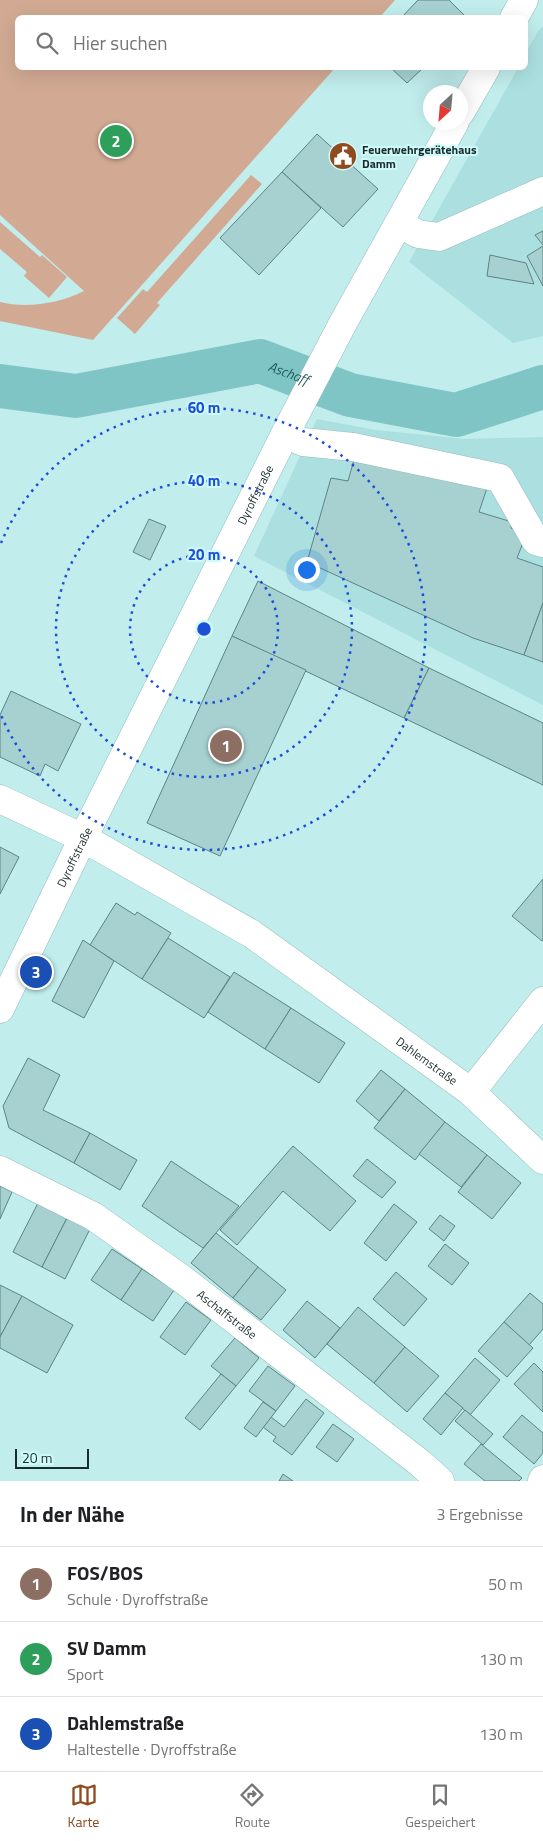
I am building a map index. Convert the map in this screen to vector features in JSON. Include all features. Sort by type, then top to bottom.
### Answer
[{"type":"street","points":[[516,15],[524,0]]},
{"type":"street","points":[[468,99],[485,70]]},
{"type":"street","name":"Dyroffstraße","points":[[0,1009],[83,838],[291,423],[329,350],[451,130]]},
{"type":"street","points":[[399,223],[418,234],[439,237],[543,191]]},
{"type":"street","points":[[291,423],[303,442],[352,447],[500,478],[536,541],[543,543]]},
{"type":"street","name":"Dahlemstraße","points":[[0,799],[83,838],[252,934],[471,1092],[543,1160]]},
{"type":"street","name":"Dahlemstraße","points":[[471,1092],[543,1001]]},
{"type":"street","name":"Aschaffstraße","points":[[0,1170],[94,1216],[182,1279],[413,1472],[440,1481]]},
{"type":"shaded area","points":[[0,0],[395,0],[382,15],[15,15],[15,70],[333,70],[93,340],[0,321],[0,302],[21,305],[43,304],[65,299],[84,291],[0,215]]},
{"type":"shaded area","points":[[543,26],[543,336],[513,343],[409,262],[517,70],[528,70],[528,49],[538,31]]},
{"type":"shaded area","points":[[251,175],[262,184],[157,303],[160,305],[135,334],[117,318],[143,289],[147,292]]},
{"type":"shaded area","points":[[0,222],[40,257],[42,255],[67,277],[49,298],[24,276],[27,272],[0,249]]},
{"type":"shaded area","points":[[317,419],[376,430],[465,439],[543,437],[543,705],[254,556]]},
{"type":"building","points":[[418,0],[449,0],[464,15],[404,15]]},
{"type":"building","points":[[393,70],[421,70],[407,83]]},
{"type":"building","points":[[317,134],[378,189],[343,227],[282,172]]},
{"type":"building","points":[[282,172],[321,208],[259,275],[220,238]]},
{"type":"building","points":[[543,231],[543,245],[535,235]]},
{"type":"building","points":[[543,246],[543,286],[527,256]]},
{"type":"building","points":[[490,255],[526,263],[534,284],[487,276]]},
{"type":"building","points":[[356,453],[488,485],[479,512],[512,522],[511,528],[526,535],[517,558],[543,567],[543,603],[524,655],[473,638],[307,562],[331,478],[348,481]]},
{"type":"building","points":[[149,519],[166,526],[150,560],[133,552]]},
{"type":"building","points":[[258,581],[429,668],[404,718],[232,636]]},
{"type":"building","points":[[543,603],[543,662],[524,655]]},
{"type":"building","points":[[232,636],[306,670],[220,856],[147,823]]},
{"type":"building","points":[[429,668],[543,723],[543,785],[404,718]]},
{"type":"building","points":[[11,691],[81,724],[58,771],[45,764],[40,776],[0,757],[0,715]]},
{"type":"building","points":[[0,847],[19,857],[0,894]]},
{"type":"building","points":[[543,879],[543,939],[542,941],[512,916]]},
{"type":"building","points":[[116,903],[135,915],[137,912],[171,933],[142,979],[90,945]]},
{"type":"building","points":[[168,938],[230,977],[204,1018],[142,979]]},
{"type":"building","points":[[83,940],[114,961],[84,1018],[52,1001]]},
{"type":"building","points":[[234,972],[291,1008],[265,1049],[208,1012]]},
{"type":"building","points":[[291,1008],[345,1043],[319,1083],[265,1049]]},
{"type":"building","points":[[28,1058],[60,1075],[43,1110],[90,1133],[74,1163],[9,1128],[3,1106]]},
{"type":"building","points":[[381,1070],[405,1089],[379,1121],[356,1101]]},
{"type":"building","points":[[405,1089],[445,1122],[415,1160],[374,1128]]},
{"type":"building","points":[[445,1122],[487,1155],[461,1187],[419,1154]]},
{"type":"building","points":[[90,1133],[137,1160],[120,1190],[74,1163]]},
{"type":"building","points":[[293,1146],[356,1201],[330,1231],[283,1191],[237,1245],[220,1230]]},
{"type":"building","points":[[487,1155],[521,1183],[492,1219],[458,1192]]},
{"type":"building","points":[[367,1159],[396,1182],[382,1198],[353,1176]]},
{"type":"building","points":[[171,1161],[239,1206],[203,1248],[142,1206]]},
{"type":"building","points":[[0,1186],[12,1192],[0,1219]]},
{"type":"building","points":[[38,1203],[67,1218],[42,1267],[13,1252]]},
{"type":"building","points":[[394,1204],[417,1222],[386,1261],[364,1243]]},
{"type":"building","points":[[440,1215],[455,1226],[444,1241],[429,1229]]},
{"type":"building","points":[[67,1218],[90,1229],[65,1279],[42,1267]]},
{"type":"building","points":[[216,1233],[258,1267],[233,1298],[191,1263]]},
{"type":"building","points":[[445,1244],[469,1263],[452,1285],[428,1266]]},
{"type":"building","points":[[112,1249],[142,1269],[121,1300],[91,1280]]},
{"type":"building","points":[[258,1267],[286,1290],[261,1320],[233,1298]]},
{"type":"building","points":[[142,1269],[174,1290],[153,1321],[121,1300]]},
{"type":"building","points":[[396,1272],[427,1299],[404,1326],[373,1299]]},
{"type":"building","points":[[0,1285],[22,1296],[0,1337]]},
{"type":"building","points":[[530,1293],[543,1304],[543,1329],[529,1345],[504,1322]]},
{"type":"building","points":[[22,1296],[73,1325],[47,1373],[0,1348],[0,1337]]},
{"type":"building","points":[[307,1301],[340,1328],[315,1358],[283,1330]]},
{"type":"building","points":[[186,1302],[211,1320],[185,1355],[160,1337]]},
{"type":"building","points":[[358,1307],[405,1347],[374,1383],[327,1344]]},
{"type":"building","points":[[504,1322],[533,1348],[507,1377],[478,1351]]},
{"type":"building","points":[[235,1338],[259,1358],[236,1386],[211,1366]]},
{"type":"building","points":[[405,1347],[439,1376],[407,1412],[374,1383]]},
{"type":"building","points":[[475,1358],[500,1380],[470,1415],[445,1393]]},
{"type":"building","points":[[534,1363],[543,1372],[543,1412],[514,1384]]},
{"type":"building","points":[[268,1366],[295,1386],[276,1411],[249,1391]]},
{"type":"building","points":[[221,1374],[236,1386],[200,1430],[185,1418]]},
{"type":"building","points":[[445,1393],[463,1408],[441,1435],[423,1419]]},
{"type":"building","points":[[306,1399],[324,1413],[292,1455],[273,1441],[276,1437],[263,1427],[271,1417],[284,1427]]},
{"type":"building","points":[[263,1402],[276,1411],[256,1437],[244,1428]]},
{"type":"building","points":[[465,1410],[493,1434],[483,1445],[455,1421]]},
{"type":"building","points":[[522,1415],[543,1433],[543,1453],[534,1464],[503,1437]]},
{"type":"building","points":[[333,1424],[354,1439],[337,1462],[316,1447]]},
{"type":"building","points":[[481,1444],[522,1478],[519,1481],[485,1481],[464,1464]]},
{"type":"building","points":[[283,1474],[293,1481],[279,1481]]},
{"type":"waterway","name":"Aschaff","points":[[0,386],[76,396],[260,361],[350,395],[456,415],[543,387]]},
{"type":"place","name":"SV Damm","points":[[116,141]]},
{"type":"place","name":"Feuerwehrgerätehaus Damm","points":[[343,156]]},
{"type":"place","name":"FOS/BOS","points":[[226,746]]},
{"type":"place","name":"Dahlemstraße","points":[[36,972]]}]
